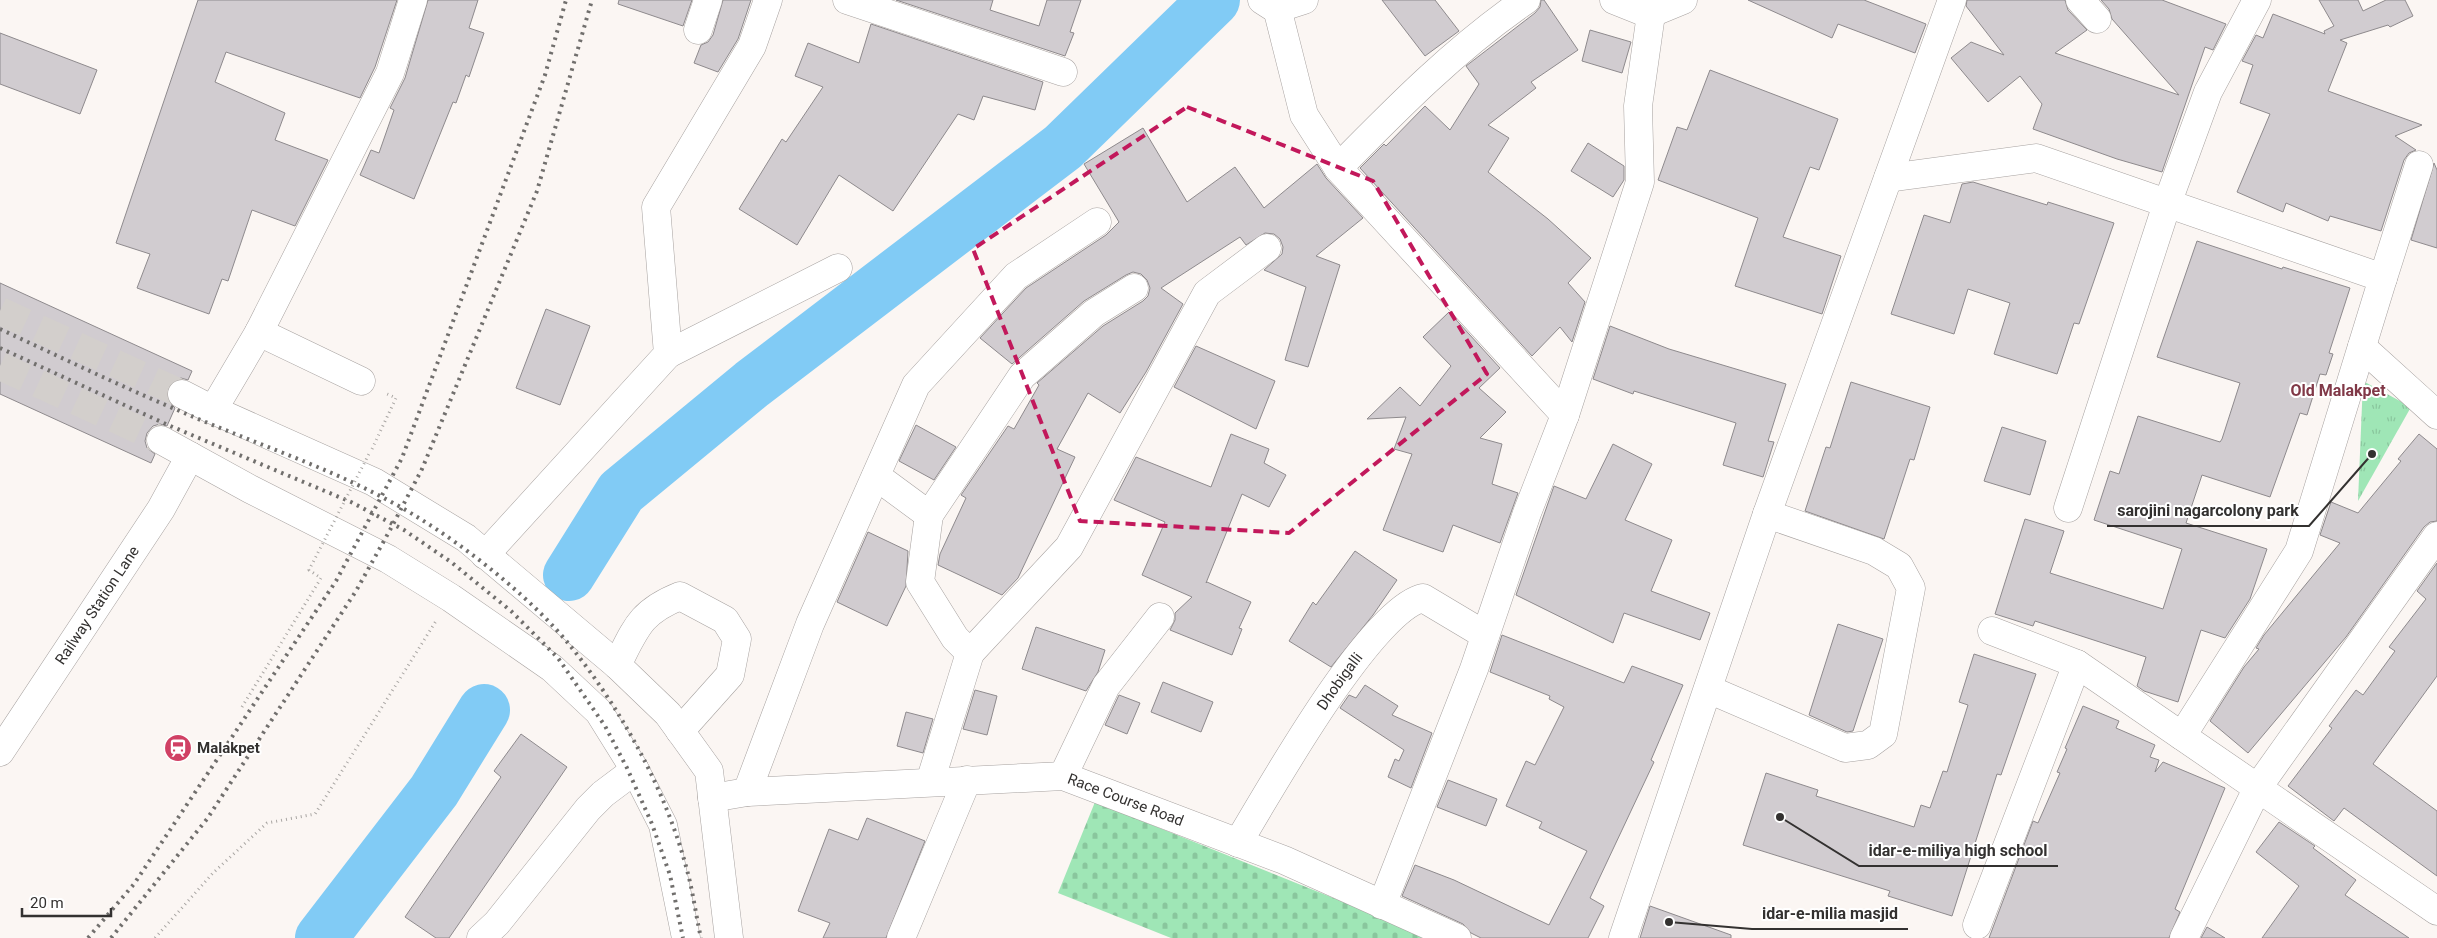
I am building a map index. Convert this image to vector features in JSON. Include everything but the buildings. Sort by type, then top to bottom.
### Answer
[{"type":"main road","points":[[213,410],[259,332],[390,74],[413,0]]},
{"type":"main road","points":[[698,30],[708,0]]},
{"type":"main road","points":[[668,354],[656,207],[752,46],[768,0]]},
{"type":"main road","points":[[847,0],[1063,72]]},
{"type":"main road","points":[[1304,0],[1271,3],[1304,115],[1338,168],[1565,415]]},
{"type":"main road","points":[[1338,168],[1413,91],[1499,18],[1526,0]]},
{"type":"main road","points":[[1614,0],[1651,7],[1683,0]]},
{"type":"main road","points":[[1623,938],[1767,514],[1952,0]]},
{"type":"main road","points":[[2068,508],[2167,204],[2208,92],[2257,0]]},
{"type":"main road","points":[[1382,905],[1485,635],[1527,513],[1565,415],[1640,182],[1638,106],[1651,7]]},
{"type":"main road","points":[[1888,178],[2036,158],[2383,278]]},
{"type":"main road","points":[[2182,736],[2299,550],[2419,165]]},
{"type":"main road","points":[[747,792],[810,624],[916,385],[1016,276],[1097,222]]},
{"type":"main road","points":[[930,782],[970,653],[1069,547],[1207,293],[1267,248]]},
{"type":"main road","points":[[485,555],[668,354],[838,268]]},
{"type":"main road","points":[[970,653],[955,638],[920,582],[929,515],[1022,376],[1094,313],[1134,288]]},
{"type":"main road","points":[[259,332],[361,381]]},
{"type":"main road","points":[[2362,348],[2437,415]]},
{"type":"main road","points":[[182,394],[213,410],[374,482],[466,538],[617,665],[668,714],[709,771],[729,938]]},
{"type":"main road","points":[[161,440],[388,559],[450,598],[552,668],[599,712],[664,825],[681,935]]},
{"type":"main road","name":"Railway Station Lane","points":[[0,752],[161,509],[190,456]]},
{"type":"main road","points":[[876,476],[929,515]]},
{"type":"main road","points":[[1708,689],[1845,748],[1868,745],[1883,734],[1910,588],[1907,578],[1899,566],[1874,551],[1767,514]]},
{"type":"main road","points":[[2184,938],[2258,787],[2437,536]]},
{"type":"main road","points":[[617,665],[636,627],[658,605],[680,596],[725,620],[736,639],[730,675],[680,730]]},
{"type":"main road","name":"Dhobigalli","points":[[1238,842],[1338,681],[1380,629],[1412,600],[1423,598],[1485,635]]},
{"type":"main road","points":[[1064,776],[1106,686],[1160,617]]},
{"type":"main road","points":[[1992,631],[2077,664],[2437,911]]},
{"type":"main road","points":[[1977,925],[2077,664]]},
{"type":"main road","points":[[482,938],[588,809],[603,794],[634,770]]},
{"type":"main road","name":"Race Course Road","points":[[712,798],[747,792],[1064,776],[1284,860],[1457,938]]},
{"type":"main road","points":[[901,938],[967,780]]},
{"type":"path","points":[[242,707],[321,578],[309,570],[396,398],[361,381]]},
{"type":"path","points":[[156,938],[213,874],[267,822],[315,814],[450,598]]},
{"type":"highlighted area","points":[[1187,107],[1373,181],[1487,374],[1289,533],[1080,521],[973,249]]},
{"type":"green space","points":[[2363,381],[2411,407],[2358,501]]},
{"type":"green space","points":[[1095,802],[1433,938],[1171,938],[1058,893]]},
{"type":"waterway","points":[[569,575],[621,492],[752,384],[1063,147],[1214,0]]},
{"type":"waterway","points":[[321,938],[434,791],[484,710]]},
{"type":"tunnel","points":[[0,311],[182,394]]},
{"type":"tunnel","points":[[0,366],[161,440]]},
{"type":"railway","points":[[88,938],[134,884],[336,581],[402,458],[545,75],[566,0]]},
{"type":"railway","points":[[111,938],[207,819],[356,591],[422,469],[537,191],[592,0]]},
{"type":"railway","points":[[0,329],[205,422],[357,484],[434,528],[477,558],[519,593],[539,611],[572,648],[609,699],[641,753],[655,782],[678,840],[689,878],[701,938]]},
{"type":"railway","points":[[0,348],[168,425],[351,502],[404,530],[451,562],[511,611],[558,658],[605,726],[627,768],[652,824],[670,875],[683,938]]},
{"type":"place","name":"sarojini nagarcolony park","points":[[2372,454]]},
{"type":"place","name":"Malakpet","points":[[178,748]]},
{"type":"place","name":"idar-e-miliya high school","points":[[1780,817]]},
{"type":"place","name":"idar-e-milia masjid","points":[[1669,922]]},
{"type":"district","name":"Old Malakpet","points":[[2338,390]]}]
